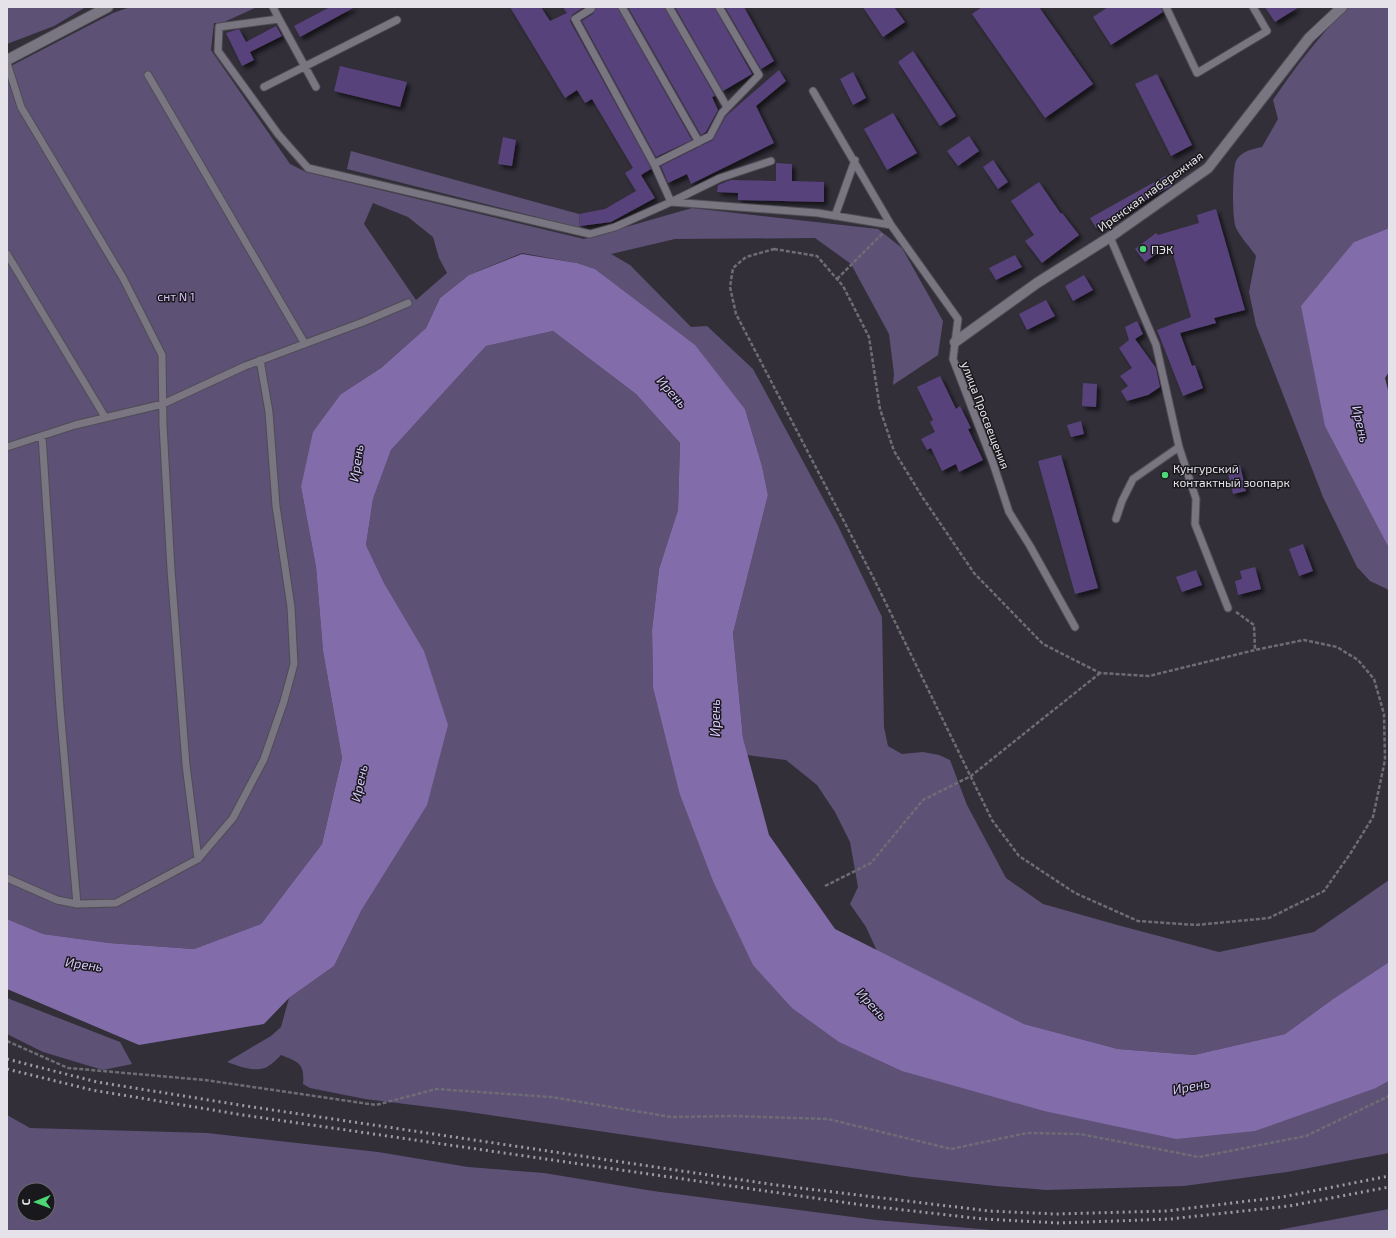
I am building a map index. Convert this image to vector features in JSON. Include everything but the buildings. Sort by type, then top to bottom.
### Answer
[{"type":"street","points":[[7,61],[108,7]]},
{"type":"street","name":"Иренская набережная","points":[[955,342],[1037,283],[1110,237],[1208,168],[1309,38],[1342,7]]},
{"type":"lane","points":[[273,7],[316,87]]},
{"type":"lane","points":[[589,7],[591,10],[575,19],[654,164],[671,202]]},
{"type":"lane","points":[[622,7],[699,142]]},
{"type":"lane","points":[[669,7],[727,107]]},
{"type":"lane","points":[[654,164],[710,136],[722,113],[759,76],[719,7]]},
{"type":"lane","points":[[1166,7],[1197,73],[1267,31],[1252,7]]},
{"type":"lane","points":[[279,19],[219,27],[218,51],[278,134],[308,168],[590,234],[615,226],[671,202],[720,178],[771,162]]},
{"type":"lane","points":[[264,87],[398,20]]},
{"type":"lane","points":[[7,61],[21,107],[123,278],[162,355],[171,570],[186,765],[198,859]]},
{"type":"lane","points":[[148,75],[305,344]]},
{"type":"lane","name":"улица Просвещения","points":[[813,90],[855,160],[891,225],[958,319],[953,359],[1009,512],[1030,546],[1075,627]]},
{"type":"lane","points":[[835,216],[855,160]]},
{"type":"lane","points":[[671,202],[835,216],[891,225]]},
{"type":"lane","points":[[1110,237],[1156,346],[1179,447],[1196,499],[1195,524],[1228,608]]},
{"type":"lane","points":[[7,254],[105,417]]},
{"type":"lane","points":[[7,447],[105,417],[163,404],[260,360],[364,322],[408,302]]},
{"type":"lane","points":[[7,878],[57,900],[76,904],[116,903],[198,859],[234,818],[264,759],[284,701],[294,664],[292,606],[276,506],[269,412],[260,360]]},
{"type":"lane","points":[[42,436],[76,904]]},
{"type":"lane","points":[[1116,518],[1133,478],[1179,447]]},
{"type":"path","points":[[837,279],[891,225]]},
{"type":"path","points":[[774,249],[817,256],[843,286],[869,337],[880,408],[894,451],[923,498],[974,573],[1044,644],[1100,673],[1149,676],[1255,650],[1304,640],[1337,647],[1358,660],[1374,679],[1384,714],[1385,760],[1373,817],[1350,854],[1324,890],[1269,918],[1196,925],[1138,921],[1075,893],[1019,856],[992,820],[874,579],[736,314],[730,287],[733,268],[746,257],[774,249]]},
{"type":"path","points":[[1228,608],[1242,614],[1254,625],[1255,650]]},
{"type":"path","points":[[825,886],[871,863],[923,800],[971,776],[1100,673]]},
{"type":"path","points":[[7,1041],[68,1068],[205,1080],[376,1106],[436,1089],[544,1097],[671,1117],[733,1116],[828,1119],[951,1149],[1027,1133],[1080,1134],[1199,1157],[1306,1136],[1389,1096]]},
{"type":"green space","points":[[7,7],[86,7],[54,26],[7,44]]},
{"type":"green space","name":"снт N 1","points":[[130,7],[257,7],[222,23],[214,23],[211,50],[290,164],[306,172],[584,239],[692,208],[878,229],[902,248],[943,321],[938,355],[893,385],[894,374],[889,334],[851,264],[815,238],[675,239],[611,254],[630,265],[691,327],[707,326],[753,369],[838,526],[882,617],[884,727],[888,746],[902,754],[923,752],[939,755],[950,760],[967,805],[1006,878],[1043,904],[1219,952],[1314,932],[1389,880],[1389,962],[1333,999],[1285,1034],[1194,1055],[1118,1049],[1024,1024],[877,951],[866,927],[850,904],[858,887],[850,842],[835,812],[817,785],[786,760],[747,755],[743,738],[733,633],[768,495],[762,466],[745,409],[694,345],[595,269],[577,263],[522,253],[469,275],[440,298],[426,328],[381,368],[341,394],[301,487],[316,567],[323,651],[342,758],[322,844],[261,924],[194,949],[109,943],[43,934],[7,919],[7,68],[113,13]],"holes":[[[373,203],[408,217],[433,237],[439,258],[447,273],[416,300],[364,224]]]},
{"type":"green space","points":[[1348,7],[1389,7],[1389,228],[1354,242],[1383,535],[1389,548],[1389,590],[1370,581],[1357,567],[1323,497],[1256,325],[1249,292],[1256,256],[1236,228],[1233,206],[1233,184],[1236,161],[1244,153],[1262,147],[1278,119],[1273,100],[1308,52]]},
{"type":"green space","points":[[351,151],[579,214],[580,228],[347,169]]},
{"type":"green space","points":[[553,331],[636,394],[680,443],[678,510],[659,569],[652,630],[653,688],[679,792],[792,1008],[1376,1088],[1389,1081],[1389,1153],[1287,1172],[1184,1186],[1046,1190],[912,1177],[462,1111],[365,1099],[310,1088],[303,1084],[303,1072],[299,1064],[281,1055],[269,1066],[262,1069],[247,1068],[227,1062],[271,1036],[281,1027],[289,998],[334,966],[362,909],[385,585],[366,545],[373,499],[391,450],[486,346]]},
{"type":"green space","points":[[7,998],[120,1042],[132,1064],[103,1070],[43,1052],[7,1034]]},
{"type":"green space","points":[[7,1115],[30,1128],[207,1133],[378,1152],[468,1167],[544,1173],[653,1191],[876,1220],[1003,1231],[7,1231]]},
{"type":"green space","points":[[1389,1209],[1389,1231],[1273,1231]]},
{"type":"water","name":"Ирень","points":[[1389,228],[1389,372],[1385,378],[1389,394],[1389,548],[1325,426],[1301,306],[1354,242]]},
{"type":"water","name":"Ирень","points":[[522,254],[577,263],[595,269],[695,345],[745,409],[762,466],[768,495],[733,633],[743,738],[769,835],[835,929],[1024,1024],[1118,1049],[1194,1055],[1285,1034],[1333,999],[1389,962],[1389,1081],[1376,1088],[1255,1131],[1176,1139],[1044,1111],[902,1071],[839,1042],[792,1008],[753,965],[713,881],[679,792],[653,688],[652,630],[659,569],[678,510],[680,443],[636,394],[553,331],[486,346],[391,450],[373,499],[366,545],[385,585],[424,651],[448,725],[427,805],[362,909],[334,966],[289,998],[264,1024],[139,1045],[7,989],[7,919],[43,934],[109,943],[194,949],[261,924],[322,844],[342,758],[323,651],[316,567],[301,487],[313,432],[341,394],[381,368],[426,328],[440,298],[469,275]]},
{"type":"railway","points":[[7,1059],[97,1082],[246,1106],[776,1185],[989,1211],[1055,1214],[1166,1211],[1282,1197],[1389,1176]]},
{"type":"railway","points":[[7,1069],[92,1090],[243,1115],[869,1206],[983,1219],[1059,1223],[1170,1219],[1289,1206],[1389,1187]]},
{"type":"place","name":"ПЭК","points":[[1143,249]]},
{"type":"place","name":"Кунгурский контактный зоопарк","points":[[1165,475]]}]
